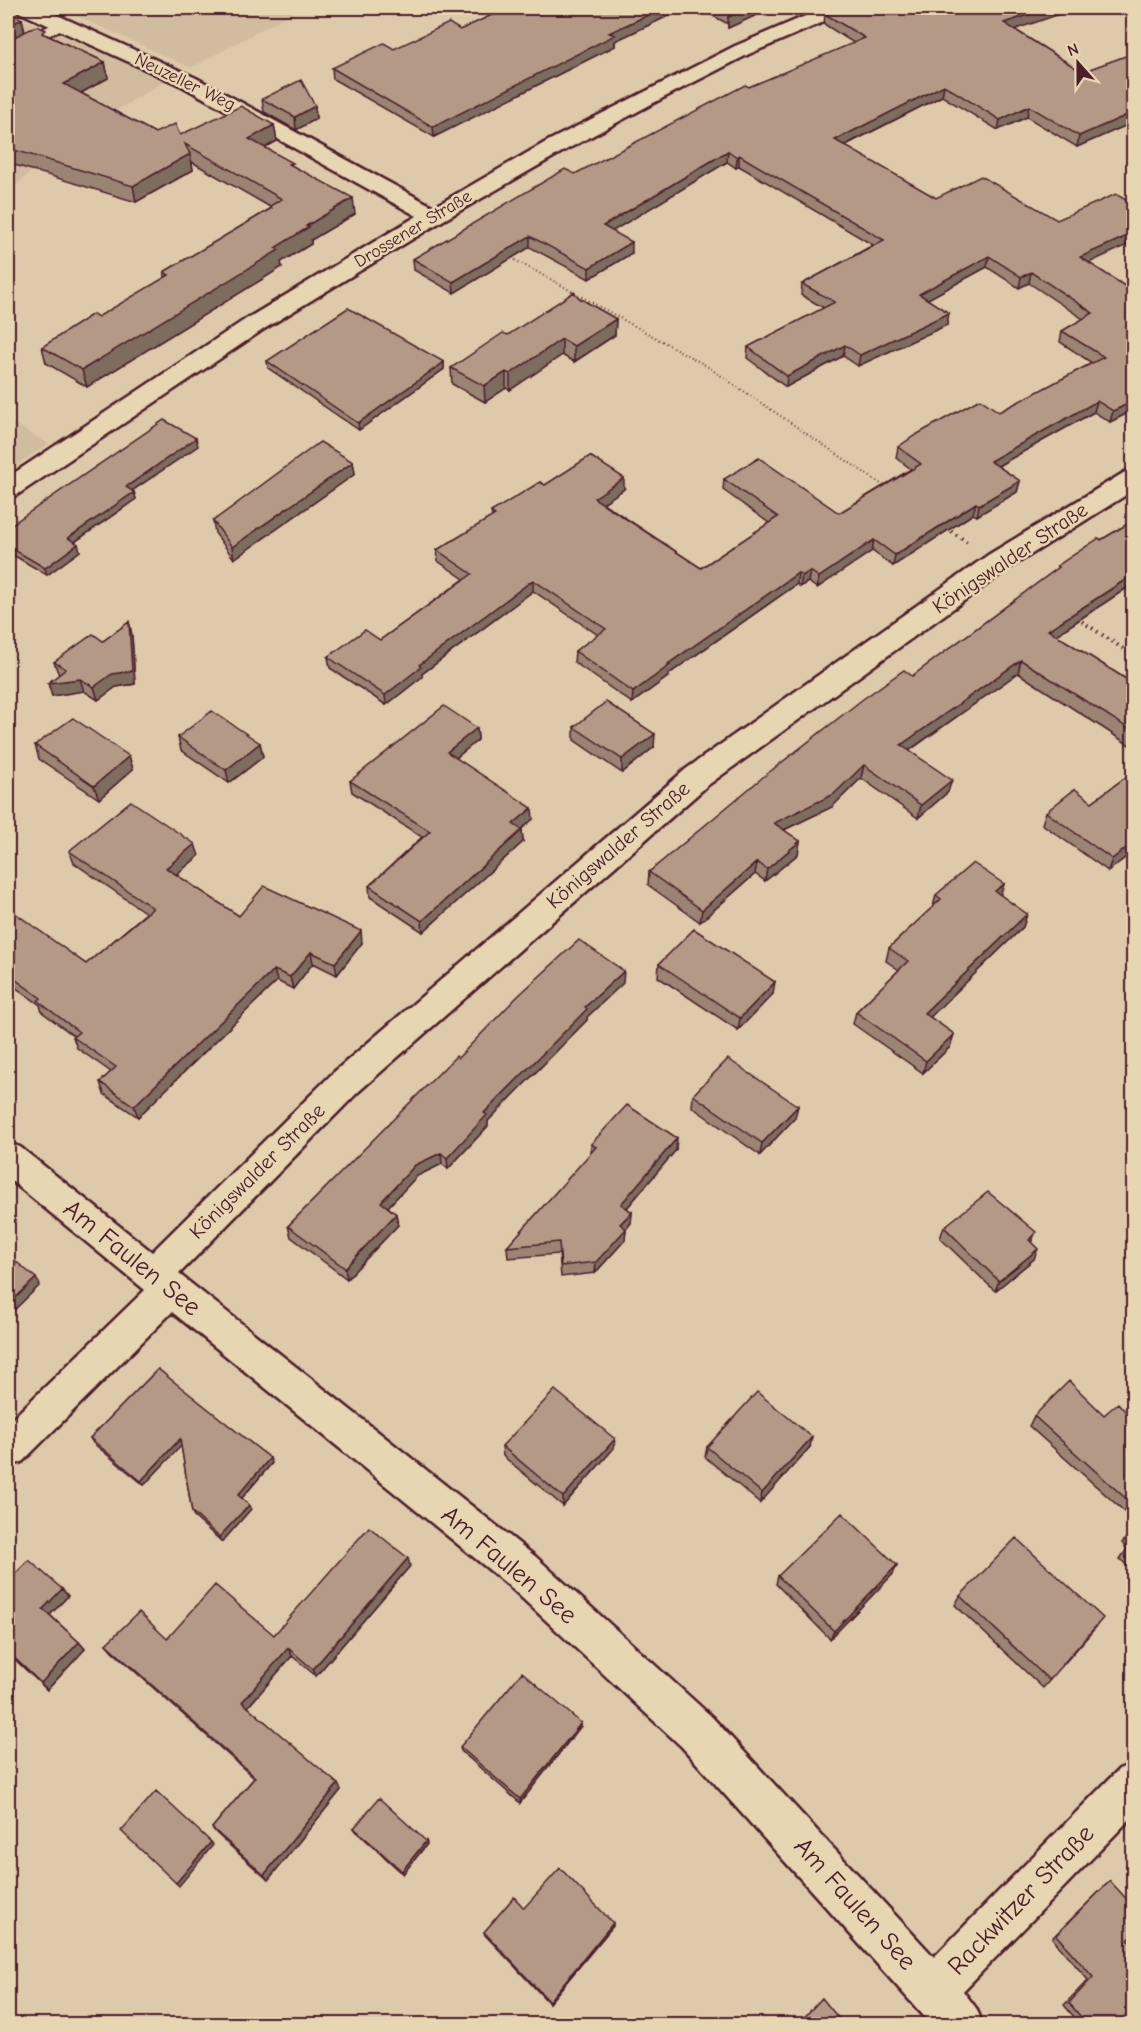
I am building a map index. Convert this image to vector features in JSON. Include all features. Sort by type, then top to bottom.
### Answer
[{"type":"street","name":"Neuzeller Weg","points":[[26,8],[189,82],[434,216]]},
{"type":"street","name":"Drossener Straße","points":[[8,489],[255,324],[434,216],[554,147],[657,92],[742,50],[840,8]]},
{"type":"street","name":"Königswalder Straße","points":[[8,1449],[346,1082],[698,777],[998,562],[1134,477]]},
{"type":"street","name":"Am Faulen See","points":[[8,1158],[522,1571],[697,1732],[933,1990],[960,2025]]},
{"type":"street","name":"Rackwitzer Straße","points":[[933,1990],[1134,1784]]},
{"type":"lane","points":[[8,52],[60,24]]},
{"type":"path","points":[[507,256],[705,365],[890,490]]},
{"type":"path","points":[[939,523],[998,562]]},
{"type":"path","points":[[1069,612],[1134,656]]},
{"type":"shaded area","points":[[60,8],[301,8],[191,68]]},
{"type":"shaded area","points":[[8,13],[167,80],[69,139],[8,192]]},
{"type":"shaded area","points":[[8,420],[48,444],[8,471]]},
{"type":"building","points":[[507,8],[663,8],[609,33],[615,35],[433,127],[332,68],[384,43],[394,49],[449,23],[460,30]]},
{"type":"building","points":[[718,8],[749,8],[728,17],[729,13]]},
{"type":"building","points":[[839,8],[1048,8],[1004,23],[1082,72],[1134,53],[1134,112],[1079,136],[1029,106],[1000,120],[944,85],[835,140],[936,198],[981,176],[1057,220],[1116,194],[1134,205],[1134,233],[1080,257],[1134,292],[1134,401],[1113,411],[1097,401],[990,461],[1020,481],[979,505],[976,503],[895,555],[874,540],[819,577],[810,571],[802,576],[798,573],[668,664],[670,665],[633,692],[575,651],[606,629],[533,580],[419,665],[421,667],[385,695],[328,657],[365,630],[380,640],[472,574],[437,550],[495,515],[491,512],[540,482],[545,485],[590,456],[624,478],[594,498],[701,568],[778,517],[724,479],[759,458],[839,513],[921,464],[898,447],[914,436],[980,399],[999,412],[1104,357],[1062,331],[1093,313],[1031,272],[1021,277],[989,256],[919,294],[949,313],[860,355],[845,345],[787,376],[748,347],[835,302],[802,284],[884,240],[739,155],[737,157],[728,151],[603,226],[632,242],[589,268],[530,236],[453,282],[413,259],[565,169],[575,174],[745,85],[749,87],[865,38],[825,14]]},
{"type":"building","points":[[8,12],[22,19],[8,26]]},
{"type":"building","points":[[37,26],[46,30],[42,33],[105,62],[64,84],[155,133],[175,124],[180,135],[241,106],[274,125],[249,139],[293,163],[289,164],[353,198],[275,248],[279,250],[82,370],[42,347],[93,314],[98,317],[169,275],[164,272],[272,208],[270,206],[282,199],[185,144],[190,154],[133,186],[8,148],[8,40]]},
{"type":"building","points":[[301,80],[315,106],[295,117],[262,99]]},
{"type":"building","points":[[574,292],[579,298],[616,319],[574,346],[562,339],[510,374],[506,372],[484,386],[451,368],[503,333],[508,335]]},
{"type":"building","points":[[348,308],[444,362],[358,423],[267,361]]},
{"type":"building","points":[[164,420],[196,438],[126,487],[134,492],[68,538],[78,544],[45,568],[8,546],[8,527]]},
{"type":"building","points":[[320,442],[353,462],[232,547],[213,521]]},
{"type":"building","points":[[1134,520],[1134,574],[1048,630],[1134,684],[1134,732],[1021,660],[901,745],[952,780],[921,805],[864,765],[834,794],[774,823],[800,841],[767,869],[757,862],[702,910],[649,872],[763,777],[863,699],[904,670],[912,676],[1059,567],[1057,566],[1099,538],[1101,540]]},
{"type":"building","points":[[129,622],[132,671],[112,674],[94,687],[80,679],[48,683],[66,669],[54,662],[93,634],[103,641]]},
{"type":"building","points":[[606,702],[655,734],[622,759],[574,727]]},
{"type":"building","points":[[444,706],[477,728],[447,752],[532,808],[513,824],[522,830],[422,921],[369,886],[430,831],[350,781]]},
{"type":"building","points":[[212,711],[260,743],[226,770],[178,737]]},
{"type":"building","points":[[73,718],[129,756],[94,786],[35,745]]},
{"type":"building","points":[[1134,771],[1134,842],[1112,859],[1046,812],[1075,789],[1092,802]]},
{"type":"building","points":[[131,801],[195,844],[166,868],[239,916],[264,886],[361,931],[335,963],[311,952],[290,977],[274,970],[134,1106],[100,1082],[116,1067],[73,1037],[79,1032],[38,1001],[41,998],[8,974],[8,914],[12,911],[86,964],[153,908],[69,851]]},
{"type":"building","points":[[973,863],[1004,884],[995,891],[1027,914],[924,1013],[954,1034],[926,1061],[856,1012],[908,961],[889,948],[941,899],[936,895]]},
{"type":"building","points":[[694,929],[775,982],[740,1018],[659,964]]},
{"type":"building","points":[[579,940],[624,971],[585,1007],[587,1009],[484,1113],[487,1115],[447,1158],[441,1153],[415,1165],[381,1202],[396,1214],[345,1268],[288,1226],[456,1056],[458,1058],[518,996]]},
{"type":"building","points":[[728,1059],[798,1106],[762,1143],[693,1095]]},
{"type":"building","points":[[627,1105],[677,1138],[621,1204],[632,1212],[620,1224],[626,1229],[596,1262],[561,1266],[559,1242],[507,1247],[596,1147],[591,1144]]},
{"type":"building","points":[[988,1192],[1036,1232],[1029,1240],[1038,1249],[999,1281],[944,1227]]},
{"type":"building","points":[[8,1255],[36,1278],[8,1305]]},
{"type":"building","points":[[158,1369],[270,1458],[238,1495],[249,1505],[219,1537],[192,1512],[180,1439],[141,1481],[90,1438]]},
{"type":"building","points":[[1069,1381],[1104,1415],[1118,1403],[1134,1421],[1134,1501],[1131,1503],[1034,1416]]},
{"type":"building","points":[[555,1390],[615,1439],[563,1497],[502,1446]]},
{"type":"building","points":[[757,1392],[812,1437],[762,1493],[707,1447]]},
{"type":"building","points":[[842,1513],[897,1565],[834,1631],[778,1576]]},
{"type":"building","points":[[369,1527],[408,1558],[313,1669],[288,1648],[242,1702],[338,1784],[264,1875],[212,1828],[255,1777],[106,1644],[139,1612],[167,1639],[215,1585],[274,1635]]},
{"type":"building","points":[[1134,1530],[1134,1540],[1128,1535]]},
{"type":"building","points":[[1016,1538],[1103,1618],[1049,1680],[960,1596]]},
{"type":"building","points":[[1134,1544],[1134,1557],[1126,1550]]},
{"type":"building","points":[[29,1560],[62,1589],[43,1609],[79,1642],[41,1683],[8,1652],[8,1576],[10,1579]]},
{"type":"building","points":[[522,1672],[581,1723],[520,1799],[460,1747]]},
{"type":"building","points":[[156,1791],[211,1842],[176,1883],[121,1831]]},
{"type":"building","points":[[379,1798],[426,1841],[402,1871],[354,1828]]},
{"type":"building","points":[[560,1868],[613,1923],[549,2001],[484,1932],[514,1897],[524,1908]]},
{"type":"building","points":[[1110,1881],[1134,1907],[1134,1934],[1128,1940],[1134,1947],[1134,2025],[1088,2025],[1069,2003],[1093,1977],[1056,1935]]},
{"type":"building","points":[[822,1998],[844,2025],[797,2025]]}]
